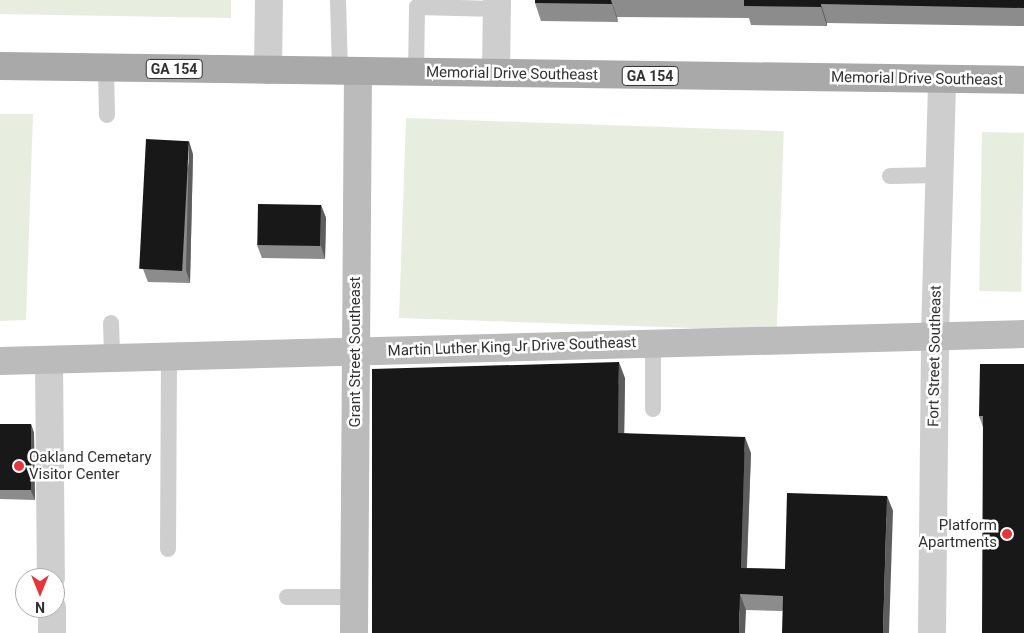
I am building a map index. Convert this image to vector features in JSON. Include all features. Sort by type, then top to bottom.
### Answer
[{"type":"main road","name":"Memorial Drive Southeast","points":[[0,66],[1024,80]]},
{"type":"main road","name":"Grant Street Southeast","points":[[349,71],[356,351],[354,633]]},
{"type":"main road","name":"Martin Luther King Jr Drive Southeast","points":[[0,361],[1024,334]]},
{"type":"street","points":[[268,70],[270,0]]},
{"type":"street","points":[[496,74],[497,4]]},
{"type":"street","name":"Fort Street Southeast","points":[[932,633],[935,335],[942,80]]},
{"type":"street","points":[[49,361],[51,568]]},
{"type":"street","points":[[52,618],[52,633]]},
{"type":"lane","points":[[338,0],[349,71]]},
{"type":"lane","points":[[416,72],[417,7],[497,4]]},
{"type":"lane","points":[[106,68],[107,115]]},
{"type":"lane","points":[[890,176],[939,175]]},
{"type":"lane","points":[[111,323],[112,359]]},
{"type":"lane","points":[[653,343],[653,409]]},
{"type":"lane","points":[[168,549],[169,357]]},
{"type":"lane","points":[[287,597],[355,597]]},
{"type":"shaded area","points":[[0,0],[231,0],[231,18],[0,14]]},
{"type":"shaded area","points":[[0,114],[33,114],[26,320],[0,321]]},
{"type":"shaded area","points":[[406,118],[784,131],[777,331],[399,318]]},
{"type":"shaded area","points":[[982,132],[1024,133],[1021,292],[979,291]]},
{"type":"building","points":[[535,0],[611,0],[612,4],[535,3]]},
{"type":"building","points":[[744,0],[1024,0],[1024,8],[821,4],[821,7],[744,6]]},
{"type":"building","points":[[146,139],[189,141],[182,271],[139,269]]},
{"type":"building","points":[[258,204],[321,205],[320,246],[257,245]]},
{"type":"building","points":[[619,362],[618,433],[745,437],[741,568],[785,569],[787,493],[887,496],[883,633],[782,633],[783,596],[740,594],[739,633],[372,633],[372,369]]},
{"type":"building","name":"Platform Apartments","points":[[980,364],[1024,364],[1024,633],[982,633],[983,416],[979,416]]},
{"type":"building","name":"Oakland Cemetary Visitor Center","points":[[0,424],[31,424],[31,490],[0,490]]},
{"type":"place","name":"Oakland Cemetary Visitor Center","points":[[19,466]]},
{"type":"place","name":"Platform Apartments","points":[[1007,534]]}]
